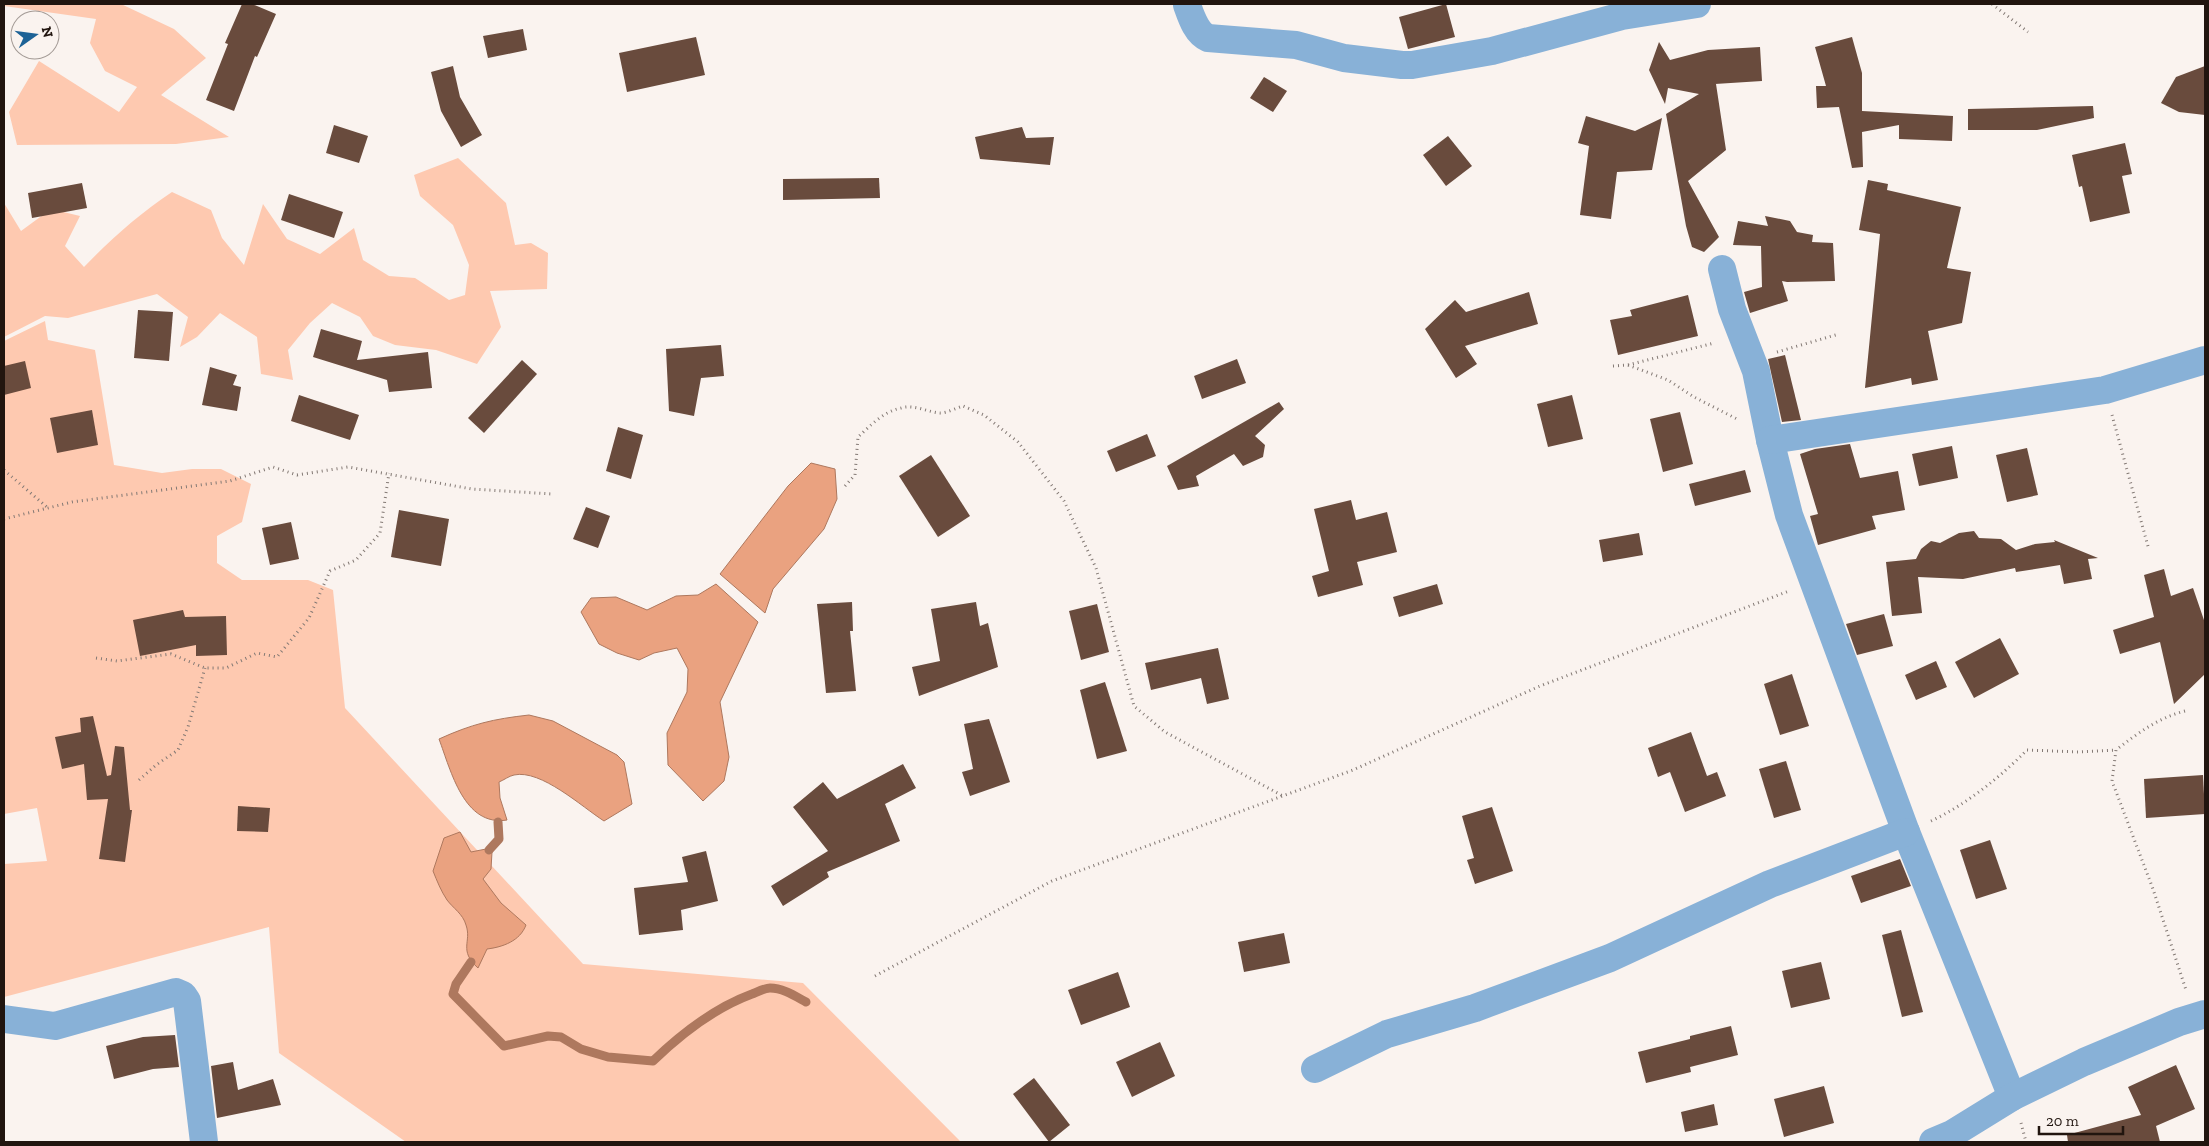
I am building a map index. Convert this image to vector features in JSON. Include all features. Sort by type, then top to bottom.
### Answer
[{"type":"street","points":[[1187,5],[1192,19],[1202,35],[1208,38],[1296,45],[1344,58],[1402,65],[1492,51],[1622,16],[1697,4]]},
{"type":"street","points":[[1722,269],[1728,296],[1756,371],[1769,435],[1789,515],[1815,581],[1906,832],[2012,1096]]},
{"type":"street","points":[[1769,435],[2105,390],[2205,360]]},
{"type":"street","points":[[1315,1069],[1387,1034],[1475,1008],[1610,958],[1770,884],[1906,832]]},
{"type":"street","points":[[4,1019],[55,1026],[176,992],[183,995],[186,1001],[204,1142]]},
{"type":"street","points":[[1933,1142],[1952,1134],[2012,1096],[2093,1058],[2179,1022],[2200,1016]]},
{"type":"path","points":[[1992,4],[2028,32]]},
{"type":"path","points":[[1613,366],[1628,365],[1702,344],[1789,349],[1839,334]]},
{"type":"path","points":[[1628,365],[1668,380],[1694,397],[1769,435]]},
{"type":"path","points":[[2105,390],[2149,550]]},
{"type":"path","points":[[845,486],[855,475],[858,437],[874,422],[889,413],[900,408],[916,407],[942,413],[963,406],[984,415],[1018,442],[1064,501],[1096,568],[1134,706],[1165,732],[1283,796]]},
{"type":"path","points":[[4,519],[72,502],[230,481],[273,467],[297,475],[348,467],[472,489],[552,494]]},
{"type":"path","points":[[4,470],[48,508]]},
{"type":"path","points":[[96,658],[116,661],[171,654],[205,668],[226,668],[257,653],[277,657],[310,618],[330,571],[356,560],[380,533],[390,473]]},
{"type":"path","points":[[875,976],[1052,881],[1353,770],[1540,686],[1815,581]]},
{"type":"path","points":[[139,780],[156,765],[178,750],[188,727],[205,668]]},
{"type":"path","points":[[1906,832],[1943,815],[1983,789],[2027,750],[2079,752],[2116,750],[2141,730],[2169,715],[2185,711]]},
{"type":"path","points":[[2116,750],[2112,781],[2200,1016]]},
{"type":"shaded area","points":[[4,4],[121,4],[174,29],[206,58],[161,95],[229,137],[176,144],[17,145],[9,112],[39,61],[119,112],[137,87],[105,71],[90,43],[96,19],[60,14],[60,10],[32,10],[4,6]]},
{"type":"shaded area","points":[[458,158],[506,203],[515,245],[531,243],[548,253],[547,289],[490,291],[501,327],[477,364],[436,350],[395,345],[373,336],[360,317],[332,303],[310,323],[288,350],[293,380],[261,374],[257,337],[220,313],[197,337],[180,347],[188,317],[157,294],[68,318],[45,316],[4,337],[4,203],[21,231],[51,209],[80,216],[65,246],[84,267],[126,227],[172,192],[211,210],[222,238],[244,265],[263,204],[287,239],[320,254],[354,228],[363,260],[389,276],[415,278],[449,300],[465,295],[469,265],[453,225],[420,196],[414,175]]},
{"type":"shaded area","points":[[45,321],[48,340],[95,350],[114,465],[162,473],[192,469],[221,469],[251,484],[242,522],[217,536],[217,563],[242,580],[308,580],[333,590],[345,708],[583,964],[803,983],[961,1142],[406,1142],[279,1053],[269,927],[4,997],[4,864],[47,861],[37,808],[4,814],[4,341]]},
{"type":"shaded area","points":[[811,463],[835,469],[837,499],[824,529],[773,589],[765,613],[720,574],[788,486]]},
{"type":"shaded area","points":[[716,584],[758,622],[720,702],[729,757],[724,781],[703,801],[668,765],[667,733],[687,692],[688,669],[677,648],[654,653],[639,660],[617,653],[599,644],[581,612],[591,598],[616,597],[647,610],[676,596],[698,595]]},
{"type":"shaded area","points":[[529,715],[553,721],[617,755],[624,762],[632,804],[604,821],[549,783],[525,775],[514,775],[499,782],[500,798],[507,820],[492,820],[480,815],[461,794],[454,781],[439,739],[462,729],[483,723]]},
{"type":"shaded area","points":[[460,832],[471,852],[486,849],[492,852],[491,869],[483,879],[501,903],[526,925],[515,939],[499,947],[487,949],[478,968],[472,962],[467,951],[465,921],[445,897],[433,871],[444,838]]},
{"type":"building","points":[[242,4],[252,4],[276,14],[257,57],[255,56],[234,111],[206,100],[228,44],[225,43]]},
{"type":"building","points":[[1446,4],[1455,37],[1408,49],[1399,17]]},
{"type":"building","points":[[523,29],[527,50],[488,58],[483,36]]},
{"type":"building","points":[[696,37],[705,75],[627,92],[619,53]]},
{"type":"building","points":[[1852,37],[1862,73],[1862,111],[1953,116],[1952,141],[1899,139],[1899,125],[1862,132],[1863,167],[1852,168],[1839,107],[1817,108],[1816,86],[1826,86],[1815,47]]},
{"type":"building","points":[[1659,42],[1670,60],[1708,50],[1760,47],[1762,81],[1715,84],[1726,150],[1688,181],[1719,237],[1704,252],[1692,247],[1686,226],[1666,114],[1699,94],[1668,88],[1665,104],[1649,70]]},
{"type":"building","points":[[453,66],[460,97],[482,135],[461,147],[441,111],[431,72]]},
{"type":"building","points":[[2205,66],[2205,115],[2179,112],[2161,103],[2176,77]]},
{"type":"building","points":[[1264,77],[1287,91],[1273,112],[1250,98]]},
{"type":"building","points":[[2093,106],[2094,118],[2037,130],[1968,130],[1968,109]]},
{"type":"building","points":[[1586,116],[1635,131],[1662,118],[1652,170],[1617,172],[1611,219],[1580,215],[1589,146],[1578,143]]},
{"type":"building","points":[[334,125],[368,136],[359,163],[326,153]]},
{"type":"building","points":[[1022,127],[1026,138],[1054,137],[1050,165],[980,159],[975,137]]},
{"type":"building","points":[[1448,136],[1472,166],[1446,186],[1423,155]]},
{"type":"building","points":[[2125,143],[2132,174],[2122,176],[2130,213],[2090,222],[2082,186],[2079,187],[2072,155]]},
{"type":"building","points":[[879,178],[880,198],[783,200],[783,179]]},
{"type":"building","points":[[1868,180],[1888,184],[1887,190],[1961,207],[1947,268],[1971,272],[1962,323],[1928,331],[1938,380],[1912,385],[1911,378],[1865,388],[1880,234],[1859,230]]},
{"type":"building","points":[[82,183],[87,208],[32,218],[28,193]]},
{"type":"building","points":[[289,194],[343,212],[334,238],[281,220]]},
{"type":"building","points":[[1765,216],[1790,221],[1797,232],[1813,235],[1812,242],[1833,243],[1835,281],[1782,281],[1788,301],[1750,313],[1744,292],[1762,287],[1761,246],[1733,245],[1738,221],[1768,226]]},
{"type":"building","points":[[1529,292],[1538,324],[1465,346],[1477,364],[1456,378],[1425,329],[1455,300],[1466,312]]},
{"type":"building","points":[[1688,295],[1698,336],[1618,355],[1610,320],[1632,316],[1630,310]]},
{"type":"building","points":[[138,310],[173,312],[169,361],[134,358]]},
{"type":"building","points":[[321,329],[362,341],[357,360],[428,352],[432,388],[389,392],[387,380],[313,357]]},
{"type":"building","points":[[721,345],[724,376],[701,378],[694,416],[669,411],[666,349]]},
{"type":"building","points":[[1785,355],[1801,420],[1782,422],[1768,359]]},
{"type":"building","points":[[1237,359],[1246,383],[1202,399],[1194,376]]},
{"type":"building","points":[[522,360],[537,374],[484,433],[468,418]]},
{"type":"building","points":[[25,361],[31,388],[4,395],[4,366]]},
{"type":"building","points":[[210,367],[237,375],[233,385],[241,387],[237,411],[202,405]]},
{"type":"building","points":[[299,395],[359,415],[350,440],[291,421]]},
{"type":"building","points":[[1572,395],[1583,439],[1548,447],[1537,404]]},
{"type":"building","points":[[1279,402],[1284,409],[1255,436],[1265,445],[1263,457],[1243,466],[1234,454],[1196,476],[1199,486],[1178,490],[1167,466]]},
{"type":"building","points":[[92,410],[98,445],[57,453],[50,418]]},
{"type":"building","points":[[1680,412],[1693,464],[1663,472],[1650,419]]},
{"type":"building","points":[[618,427],[643,435],[631,479],[606,471]]},
{"type":"building","points":[[1147,434],[1156,456],[1116,472],[1107,451]]},
{"type":"building","points":[[1850,444],[1860,478],[1898,471],[1905,510],[1872,516],[1876,529],[1818,545],[1810,516],[1818,514],[1800,454],[1815,449]]},
{"type":"building","points":[[1952,446],[1958,478],[1919,486],[1912,454]]},
{"type":"building","points":[[2027,448],[2038,495],[2007,502],[1996,455]]},
{"type":"building","points":[[931,455],[970,516],[938,537],[899,476]]},
{"type":"building","points":[[1745,470],[1751,492],[1695,506],[1689,484]]},
{"type":"building","points":[[1351,500],[1356,520],[1387,512],[1397,552],[1357,562],[1363,585],[1318,597],[1312,576],[1329,571],[1314,509]]},
{"type":"building","points":[[586,507],[610,516],[598,548],[573,539]]},
{"type":"building","points":[[399,510],[449,519],[441,566],[391,557]]},
{"type":"building","points":[[291,522],[299,559],[270,565],[262,528]]},
{"type":"building","points":[[1974,531],[1979,538],[2001,539],[2016,550],[2035,544],[2055,542],[2054,540],[2098,558],[2088,559],[2092,579],[2064,584],[2060,565],[2016,572],[2015,568],[1963,579],[1918,577],[1922,613],[1892,616],[1886,562],[1916,559],[1921,549],[1931,541],[1940,543],[1959,533]]},
{"type":"building","points":[[1639,533],[1643,555],[1603,562],[1599,540]]},
{"type":"building","points":[[2164,569],[2171,596],[2193,588],[2205,623],[2205,674],[2174,704],[2160,642],[2120,654],[2113,630],[2154,617],[2144,575]]},
{"type":"building","points":[[1437,584],[1443,604],[1399,617],[1393,597]]},
{"type":"building","points":[[852,602],[853,631],[850,631],[856,691],[826,693],[817,604]]},
{"type":"building","points":[[976,602],[980,626],[988,623],[998,667],[919,696],[912,667],[940,661],[931,609]]},
{"type":"building","points":[[1097,604],[1109,652],[1081,660],[1069,611]]},
{"type":"building","points":[[183,610],[185,617],[226,616],[227,655],[196,656],[196,645],[140,656],[133,620]]},
{"type":"building","points":[[1884,614],[1893,646],[1857,655],[1846,624]]},
{"type":"building","points":[[2000,638],[2019,674],[1974,698],[1955,662]]},
{"type":"building","points":[[1218,648],[1229,699],[1207,704],[1201,678],[1151,690],[1145,663]]},
{"type":"building","points":[[1936,661],[1947,687],[1916,700],[1905,675]]},
{"type":"building","points":[[1792,674],[1809,726],[1780,735],[1764,684]]},
{"type":"building","points":[[1105,682],[1127,751],[1097,759],[1080,690]]},
{"type":"building","points":[[93,716],[107,776],[111,775],[115,746],[124,747],[130,810],[132,810],[125,862],[99,859],[108,799],[87,800],[84,764],[62,769],[55,737],[81,732],[80,718]]},
{"type":"building","points":[[989,719],[1010,782],[970,796],[962,772],[973,769],[964,724]]},
{"type":"building","points":[[1691,732],[1707,776],[1717,772],[1726,796],[1685,812],[1670,772],[1658,777],[1648,748]]},
{"type":"building","points":[[1786,761],[1801,810],[1774,818],[1759,769]]},
{"type":"building","points":[[903,764],[916,788],[885,804],[900,841],[827,872],[829,877],[783,906],[771,886],[828,851],[793,807],[823,782],[837,799]]},
{"type":"building","points":[[2203,775],[2205,814],[2146,818],[2144,779]]},
{"type":"building","points":[[238,806],[270,808],[268,832],[237,831]]},
{"type":"building","points":[[1492,807],[1513,871],[1475,884],[1467,860],[1474,858],[1462,816]]},
{"type":"building","points":[[1990,840],[2007,889],[1976,899],[1960,850]]},
{"type":"building","points":[[706,851],[718,901],[681,910],[683,930],[639,935],[634,888],[688,882],[682,857]]},
{"type":"building","points":[[1900,859],[1911,886],[1861,903],[1851,876]]},
{"type":"building","points":[[1901,930],[1923,1012],[1902,1017],[1882,935]]},
{"type":"building","points":[[1284,933],[1290,963],[1244,972],[1238,942]]},
{"type":"building","points":[[1821,962],[1830,999],[1791,1008],[1782,971]]},
{"type":"building","points":[[1118,972],[1130,1007],[1081,1025],[1068,990]]},
{"type":"building","points":[[1731,1026],[1738,1055],[1690,1067],[1691,1072],[1646,1083],[1638,1052]]},
{"type":"building","points":[[175,1035],[179,1067],[153,1069],[114,1079],[106,1046],[143,1037]]},
{"type":"building","points":[[1160,1042],[1175,1076],[1132,1097],[1116,1062]]},
{"type":"building","points":[[233,1062],[238,1090],[273,1079],[281,1105],[217,1118],[211,1066]]},
{"type":"building","points":[[2176,1065],[2195,1109],[2156,1126],[2160,1142],[2068,1142],[2067,1135],[2141,1115],[2128,1087]]},
{"type":"building","points":[[1034,1078],[1070,1125],[1049,1142],[1013,1094]]},
{"type":"building","points":[[1824,1086],[1834,1123],[1784,1137],[1774,1099]]},
{"type":"building","points":[[1714,1104],[1718,1125],[1685,1132],[1681,1112]]},
{"type":"waterway","points":[[489,850],[499,839],[498,822]]},
{"type":"waterway","points":[[471,962],[456,984],[453,994],[504,1046],[548,1036],[561,1037],[581,1049],[608,1057],[653,1061],[699,1022],[725,1006],[761,990],[770,988],[780,989],[806,1002]]}]
